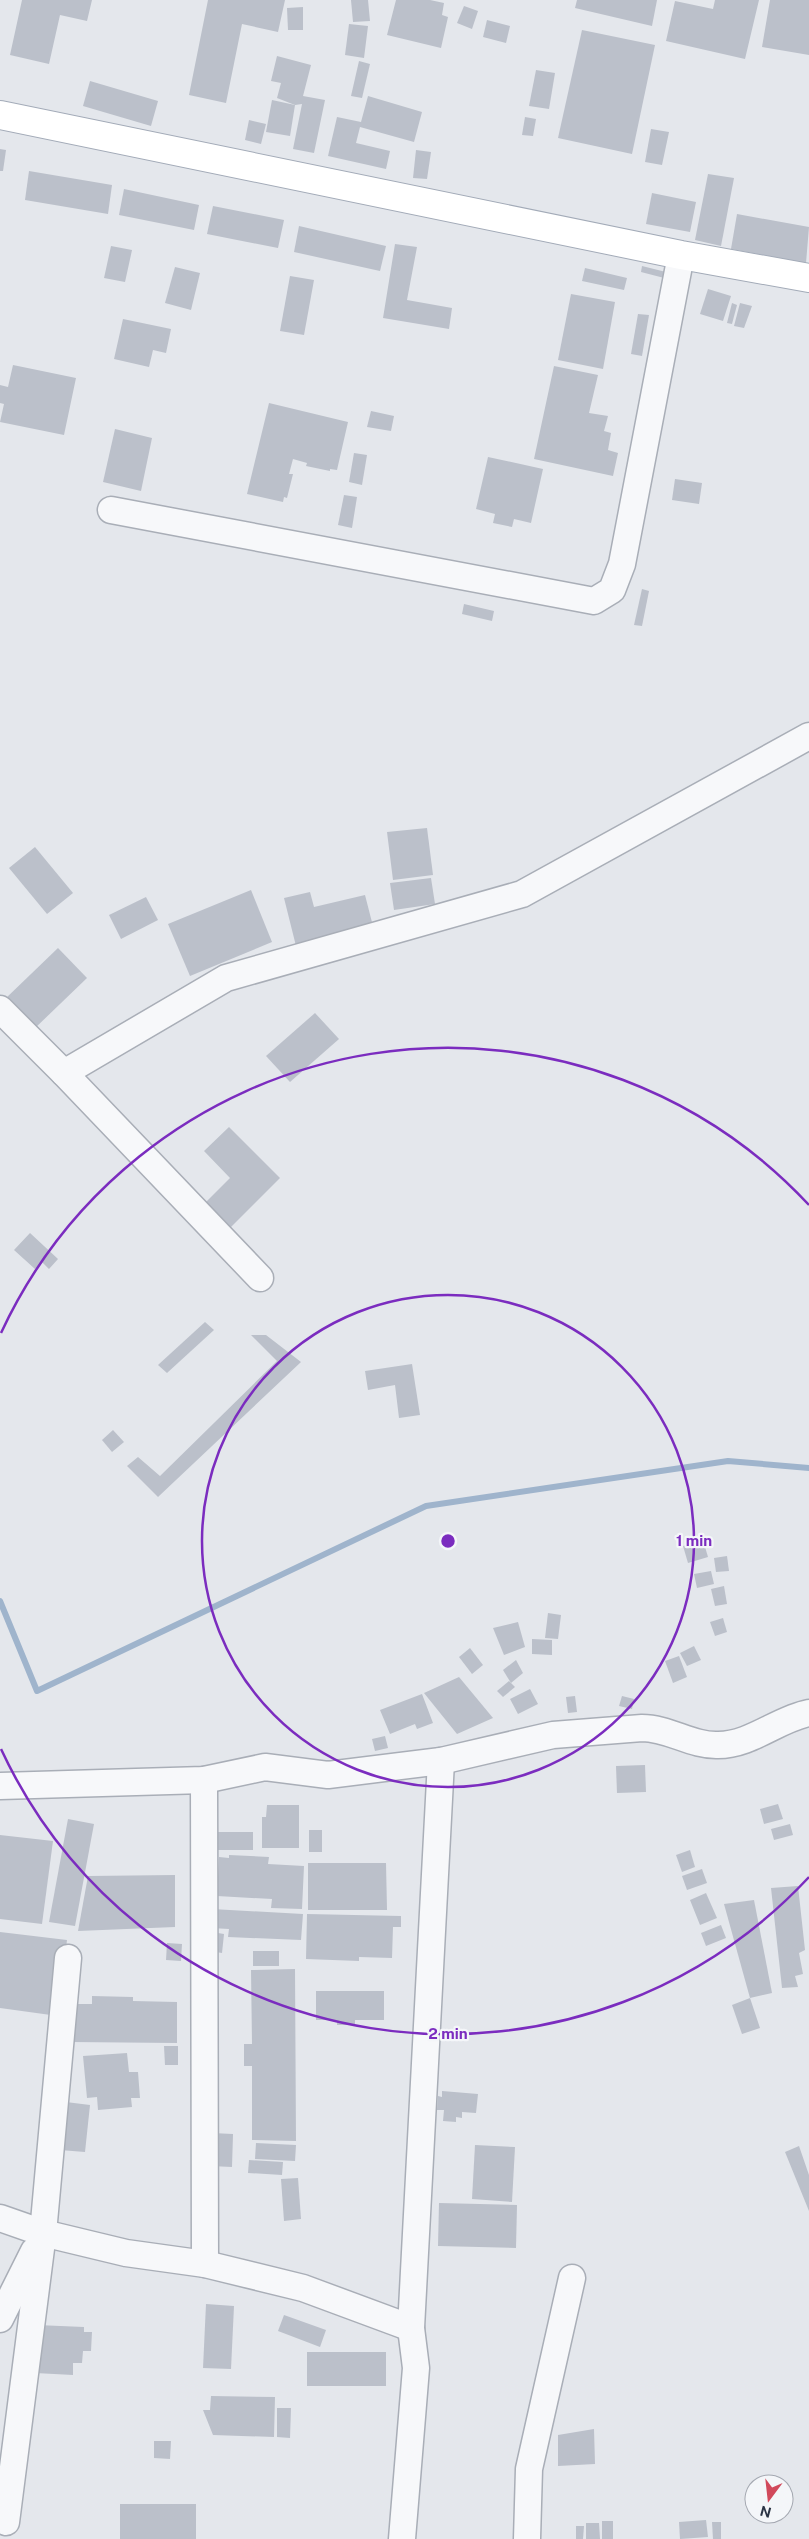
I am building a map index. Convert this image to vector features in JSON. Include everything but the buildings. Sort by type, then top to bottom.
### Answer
[{"type":"main road","points":[[0,115],[681,255],[809,278]]},
{"type":"street","points":[[111,510],[594,601],[612,590],[622,564],[681,255]]},
{"type":"street","points":[[64,1072],[226,978],[522,894],[809,736]]},
{"type":"street","points":[[0,1009],[64,1072],[260,1278]]},
{"type":"street","points":[[0,1786],[204,1780],[265,1767],[328,1775],[441,1762],[553,1735],[642,1728],[655,1728],[705,1745],[720,1746],[739,1741],[809,1713]]},
{"type":"street","points":[[402,2539],[416,2368],[410,2328],[441,1762]]},
{"type":"street","points":[[204,1780],[205,2264]]},
{"type":"street","points":[[6,2522],[43,2233],[68,1958]]},
{"type":"street","points":[[0,2218],[43,2233],[126,2253],[205,2264],[303,2288],[410,2328]]},
{"type":"street","points":[[0,2320],[43,2233]]},
{"type":"street","points":[[527,2539],[529,2469],[572,2278]]},
{"type":"waterway","points":[[0,1601],[37,1691],[426,1506],[728,1461],[809,1468]]}]
